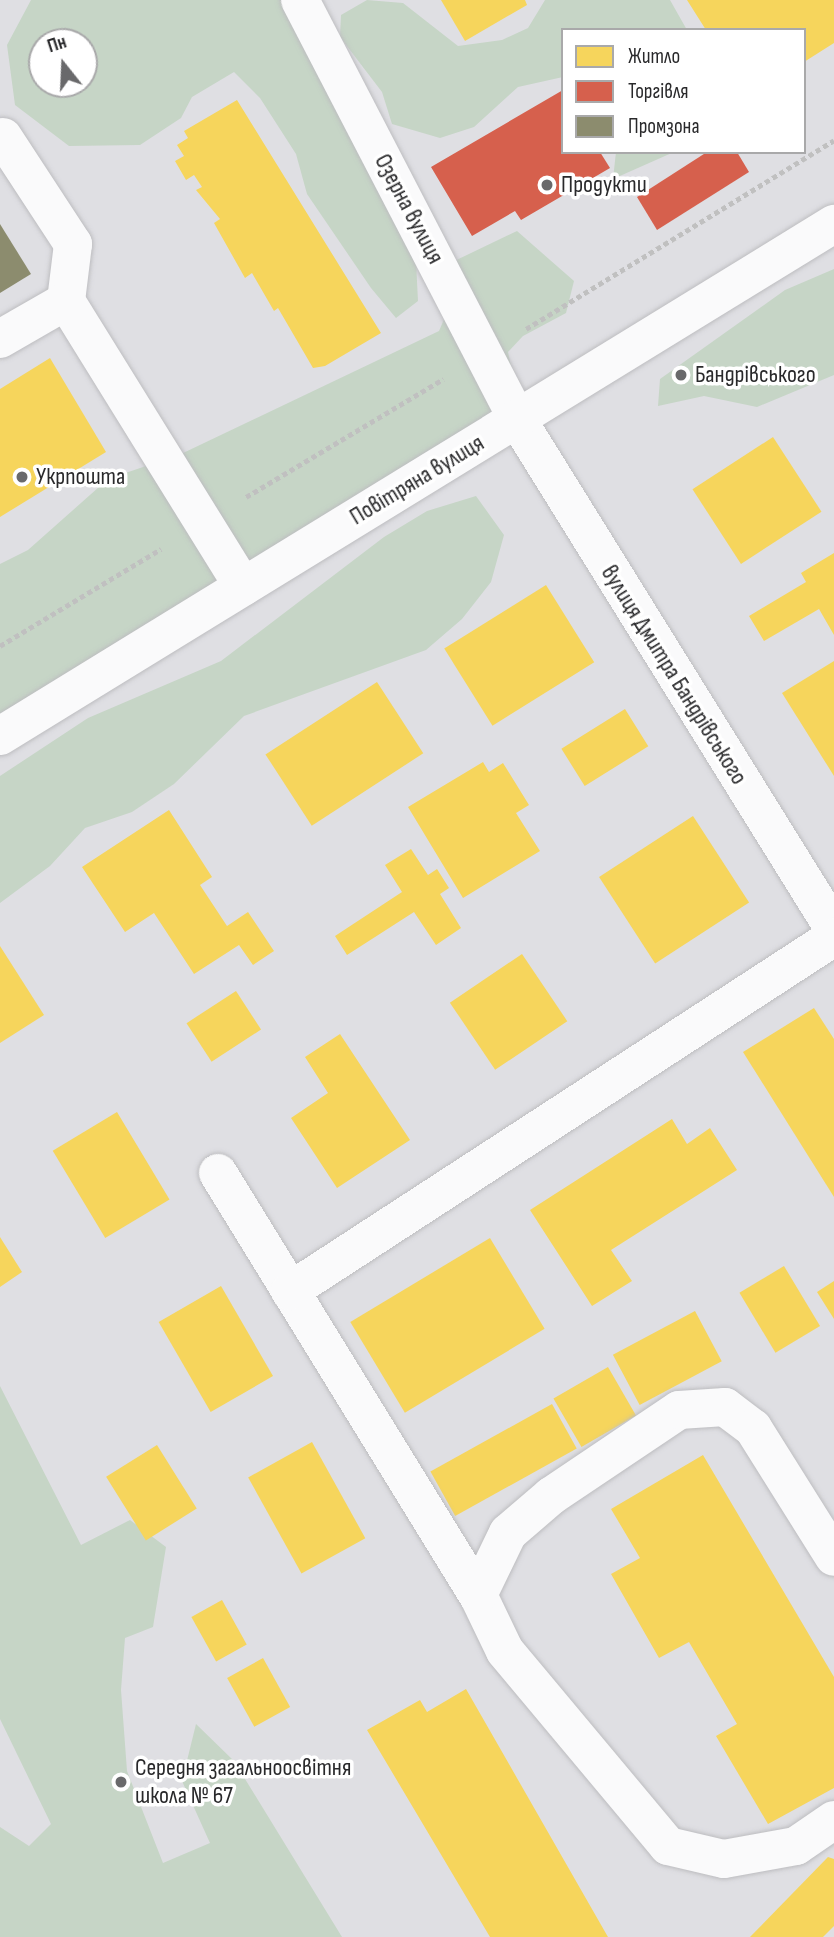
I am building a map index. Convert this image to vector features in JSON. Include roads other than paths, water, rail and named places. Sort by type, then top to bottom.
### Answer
[{"type":"street","name":"Озерна вулиця","points":[[300,0],[517,419]]},
{"type":"street","points":[[4,137],[74,244],[66,301],[243,587]]},
{"type":"street","name":"Повітряна вулиця","points":[[0,736],[834,224]]},
{"type":"street","points":[[0,339],[66,301]]},
{"type":"street","name":"вулиця Дмитра Бандрівського","points":[[517,419],[834,929]]},
{"type":"street","points":[[290,1291],[834,937]]},
{"type":"street","points":[[218,1173],[478,1595],[505,1651],[668,1846],[724,1859],[796,1846],[834,1820]]},
{"type":"street","points":[[478,1595],[508,1533],[551,1496],[679,1410],[725,1407],[753,1429],[834,1556]]},
{"type":"place","name":"Продукти","points":[[547,185]]},
{"type":"place","name":"Бандрівського","points":[[681,375]]},
{"type":"place","name":"Укрпошта","points":[[22,477]]},
{"type":"place","name":"Середня загальноосвітня школа № 67","points":[[121,1782]]}]
